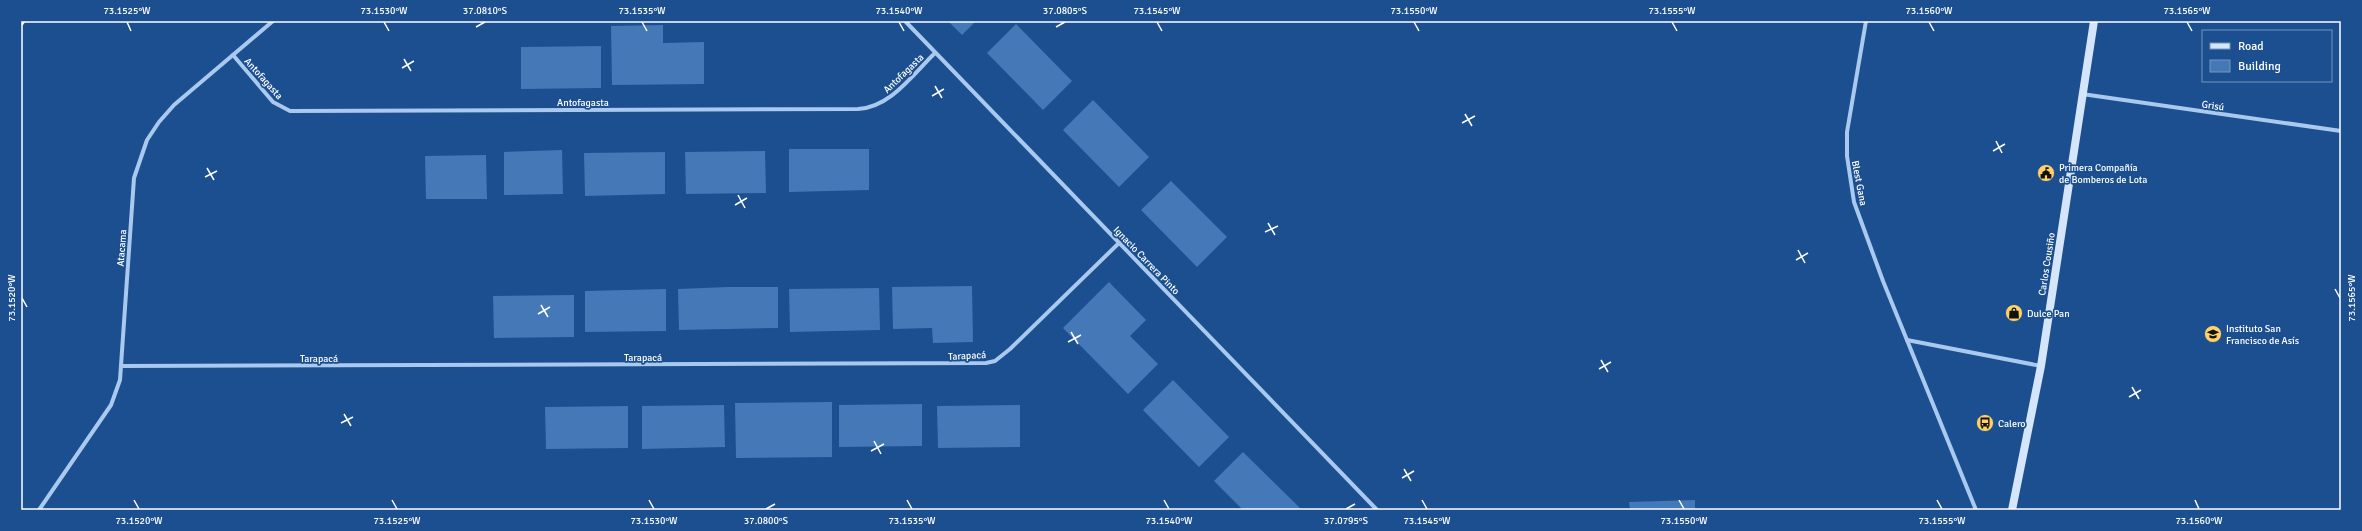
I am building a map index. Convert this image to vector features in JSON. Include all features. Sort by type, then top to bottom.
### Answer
[{"type":"main road","name":"Carlos Cousiño","points":[[2012,510],[2041,366],[2094,21]]},
{"type":"street","name":"Atacama","points":[[39,510],[111,405],[120,380],[134,178],[139,159],[147,140],[159,122],[174,106],[273,21]]},
{"type":"street","name":"Ignacio Carrera Pinto","points":[[905,21],[1377,510]]},
{"type":"street","name":"Blest Gana","points":[[1866,21],[1849,110],[1847,132],[1849,179],[1862,224],[1976,510]]},
{"type":"street","name":"Antofagasta","points":[[233,55],[273,102],[290,111],[867,108],[886,100],[935,53]]},
{"type":"street","name":"Grisú","points":[[2082,94],[2341,131]]},
{"type":"street","name":"Tarapacá","points":[[120,366],[986,363],[995,361],[1010,349],[1119,243]]},
{"type":"street","points":[[1907,340],[2041,366]]},
{"type":"building","points":[[948,21],[976,21],[962,35]]},
{"type":"building","points":[[1016,24],[1072,81],[1043,110],[987,53]]},
{"type":"building","points":[[663,25],[663,43],[704,42],[704,84],[612,85],[611,26]]},
{"type":"building","points":[[601,46],[601,88],[521,89],[521,47]]},
{"type":"building","points":[[1093,100],[1149,157],[1119,187],[1063,130]]},
{"type":"building","points":[[789,149],[869,149],[869,190],[789,192]]},
{"type":"building","points":[[562,150],[563,194],[504,195],[504,152]]},
{"type":"building","points":[[765,151],[766,193],[686,194],[685,152]]},
{"type":"building","points":[[665,152],[665,194],[585,196],[584,153]]},
{"type":"building","points":[[486,155],[487,199],[426,199],[425,156]]},
{"type":"building","points":[[1171,181],[1227,237],[1197,267],[1141,210]]},
{"type":"building","points":[[1109,282],[1146,320],[1130,336],[1158,364],[1128,394],[1063,328]]},
{"type":"building","points":[[972,286],[973,342],[933,343],[932,328],[893,329],[892,287]]},
{"type":"building","points":[[778,287],[778,328],[679,330],[678,289]]},
{"type":"building","points":[[879,288],[880,330],[790,332],[789,289]]},
{"type":"building","points":[[666,289],[666,331],[585,332],[585,291]]},
{"type":"building","points":[[574,295],[574,337],[494,338],[493,296]]},
{"type":"building","points":[[1173,380],[1229,437],[1199,467],[1143,410]]},
{"type":"building","points":[[832,402],[832,457],[736,458],[735,403]]},
{"type":"building","points":[[922,404],[922,446],[839,447],[839,405]]},
{"type":"building","points":[[724,405],[725,447],[642,449],[642,406]]},
{"type":"building","points":[[1020,405],[1020,447],[938,448],[937,406]]},
{"type":"building","points":[[628,406],[628,448],[546,449],[545,407]]},
{"type":"building","points":[[1243,452],[1300,508],[1298,510],[1243,510],[1214,481]]},
{"type":"building","points":[[1695,500],[1695,510],[1630,510],[1629,502]]},
{"type":"railway","points":[[21,25],[24,21]]},
{"type":"place","name":"Primera Compañía de Bomberos de Lota","points":[[2046,173]]},
{"type":"place","name":"Dulce Pan","points":[[2014,313]]},
{"type":"place","name":"Instituto San Francisco de Asís","points":[[2213,334]]},
{"type":"place","name":"Calero","points":[[1985,423]]}]
